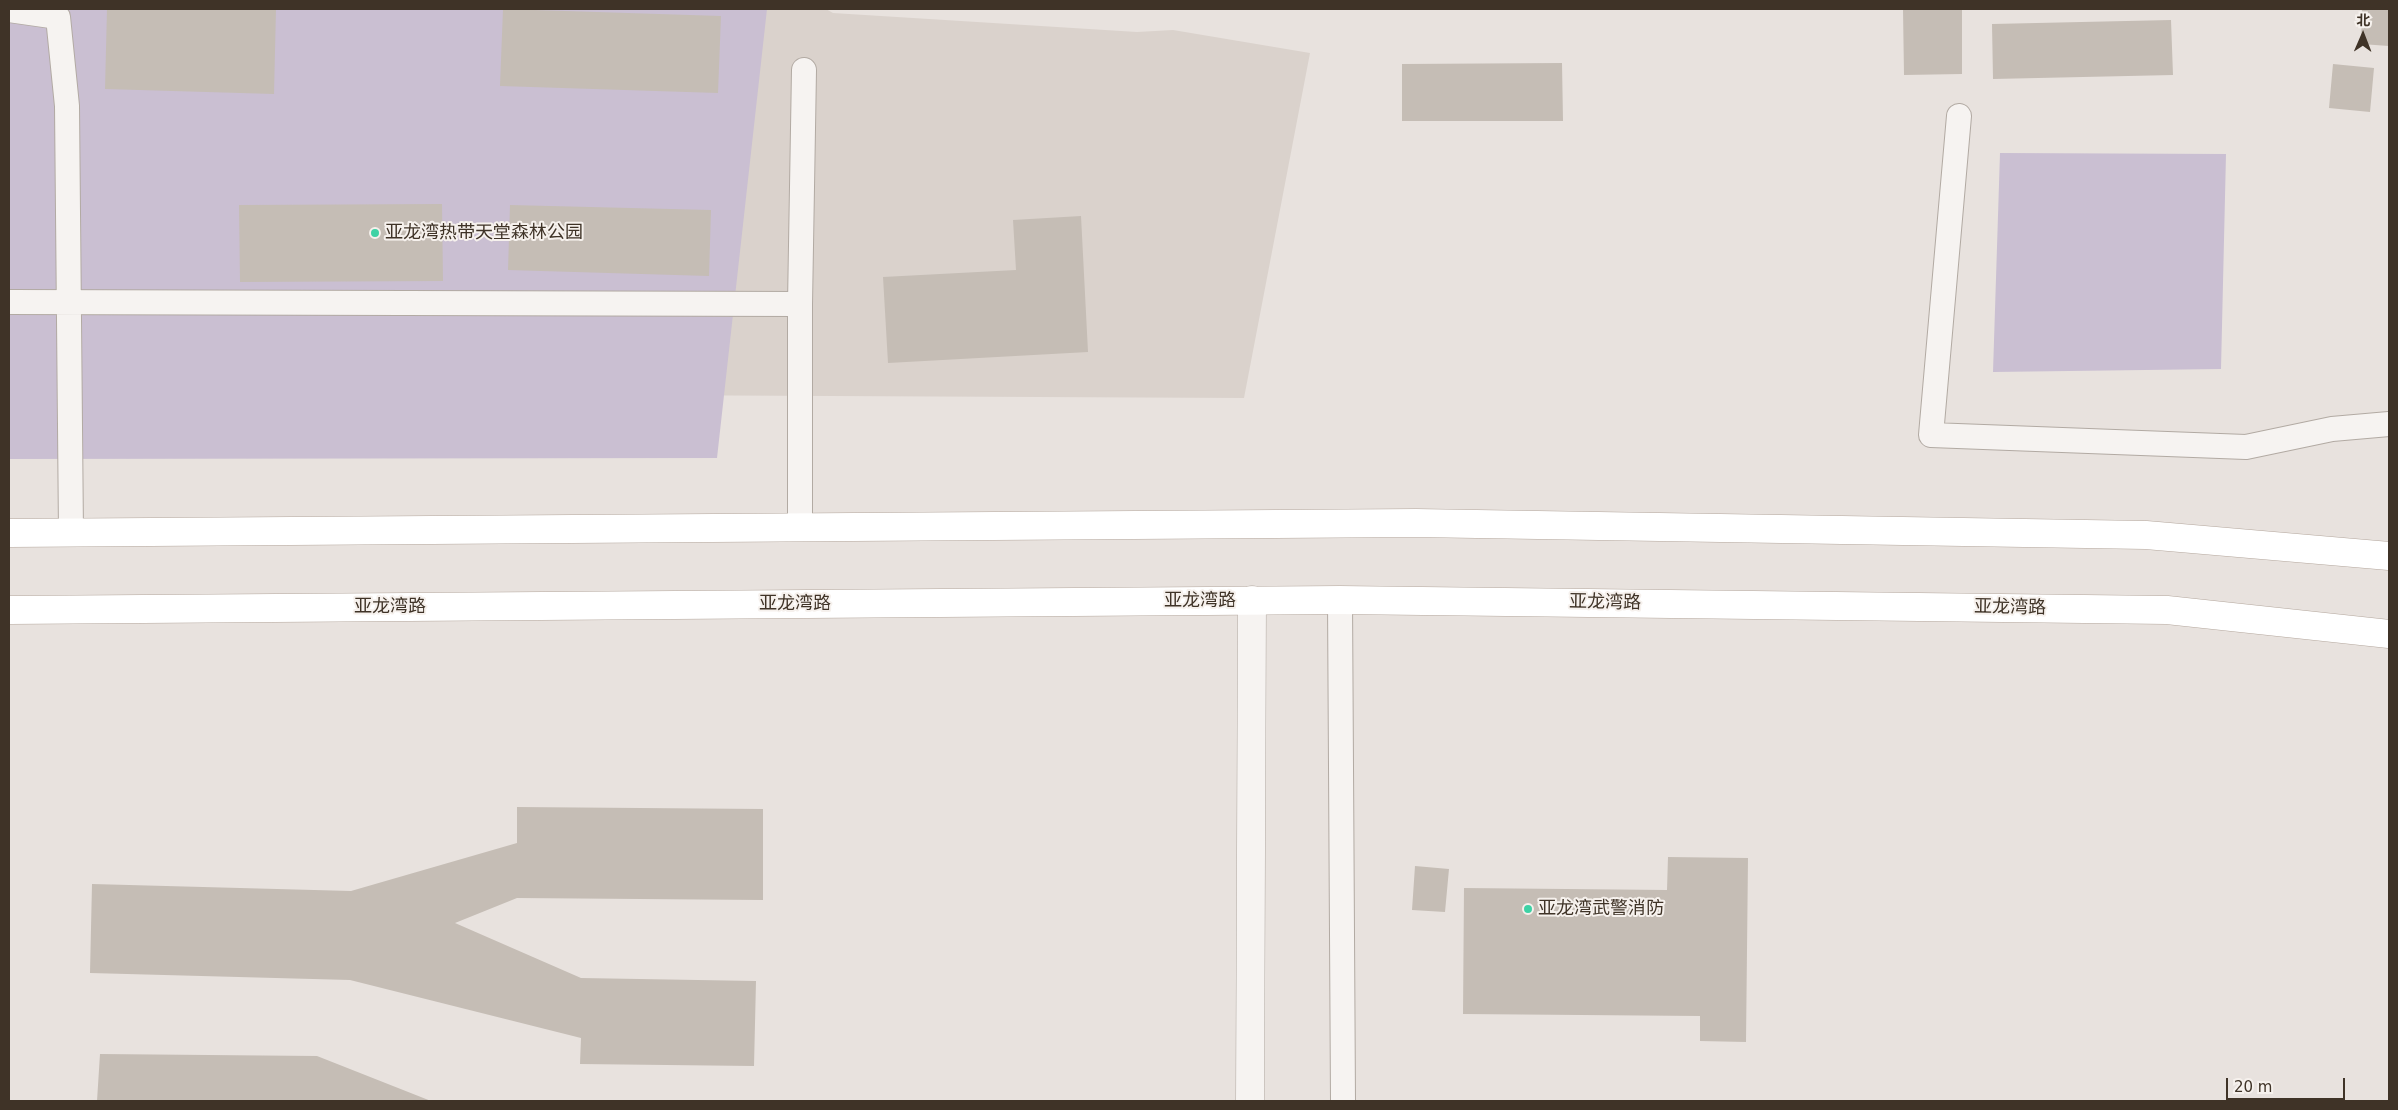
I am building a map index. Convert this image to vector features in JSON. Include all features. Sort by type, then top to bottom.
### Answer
[{"type":"main road","points":[[9,533],[1416,522],[2146,535],[2389,556]]},
{"type":"main road","name":"亚龙湾路","points":[[9,610],[1340,600],[2167,610],[2389,634]]},
{"type":"street","points":[[1250,1101],[1252,600]]},
{"type":"lane","points":[[9,10],[58,17],[67,106],[72,533]]},
{"type":"lane","points":[[800,528],[800,304],[804,70]]},
{"type":"lane","points":[[1958,116],[1931,434],[2246,447],[2332,429],[2389,424]]},
{"type":"lane","points":[[9,302],[68,304],[800,304]]},
{"type":"lane","points":[[1340,600],[1343,1101]]},
{"type":"shaded area","points":[[9,9],[826,9],[833,13],[1137,32],[1173,30],[1310,53],[1244,398],[9,392]]},
{"type":"shaded area","name":"亚龙湾热带天堂森林公园","points":[[9,9],[767,9],[717,458],[9,459]]},
{"type":"shaded area","points":[[2000,153],[2226,154],[2221,369],[1993,372]]},
{"type":"building","points":[[107,9],[276,9],[274,94],[105,89]]},
{"type":"building","points":[[503,9],[721,16],[718,93],[500,86]]},
{"type":"building","points":[[1903,9],[1962,9],[1962,74],[1904,75]]},
{"type":"building","points":[[2362,9],[2389,9],[2389,46],[2361,44]]},
{"type":"building","points":[[2171,20],[2173,75],[1993,79],[1992,24]]},
{"type":"building","points":[[1562,63],[1563,121],[1402,121],[1402,64]]},
{"type":"building","points":[[2333,64],[2374,68],[2370,112],[2329,108]]},
{"type":"building","points":[[442,204],[443,281],[240,282],[239,205]]},
{"type":"building","points":[[510,205],[711,210],[709,276],[508,270]]},
{"type":"building","points":[[1081,216],[1088,352],[888,363],[883,277],[1016,270],[1013,220]]},
{"type":"building","points":[[517,807],[763,809],[763,900],[517,898],[455,923],[581,978],[756,981],[754,1066],[580,1064],[581,1038],[350,980],[90,973],[92,884],[351,891],[517,843]]},
{"type":"building","points":[[1668,857],[1748,858],[1746,1042],[1700,1041],[1700,1016],[1463,1014],[1464,888],[1667,890]]},
{"type":"building","points":[[1415,866],[1449,869],[1445,912],[1412,910]]},
{"type":"building","points":[[100,1054],[317,1056],[431,1101],[97,1101]]},
{"type":"place","name":"亚龙湾热带天堂森林公园","points":[[375,233]]},
{"type":"place","name":"亚龙湾武警消防","points":[[1528,909]]}]
